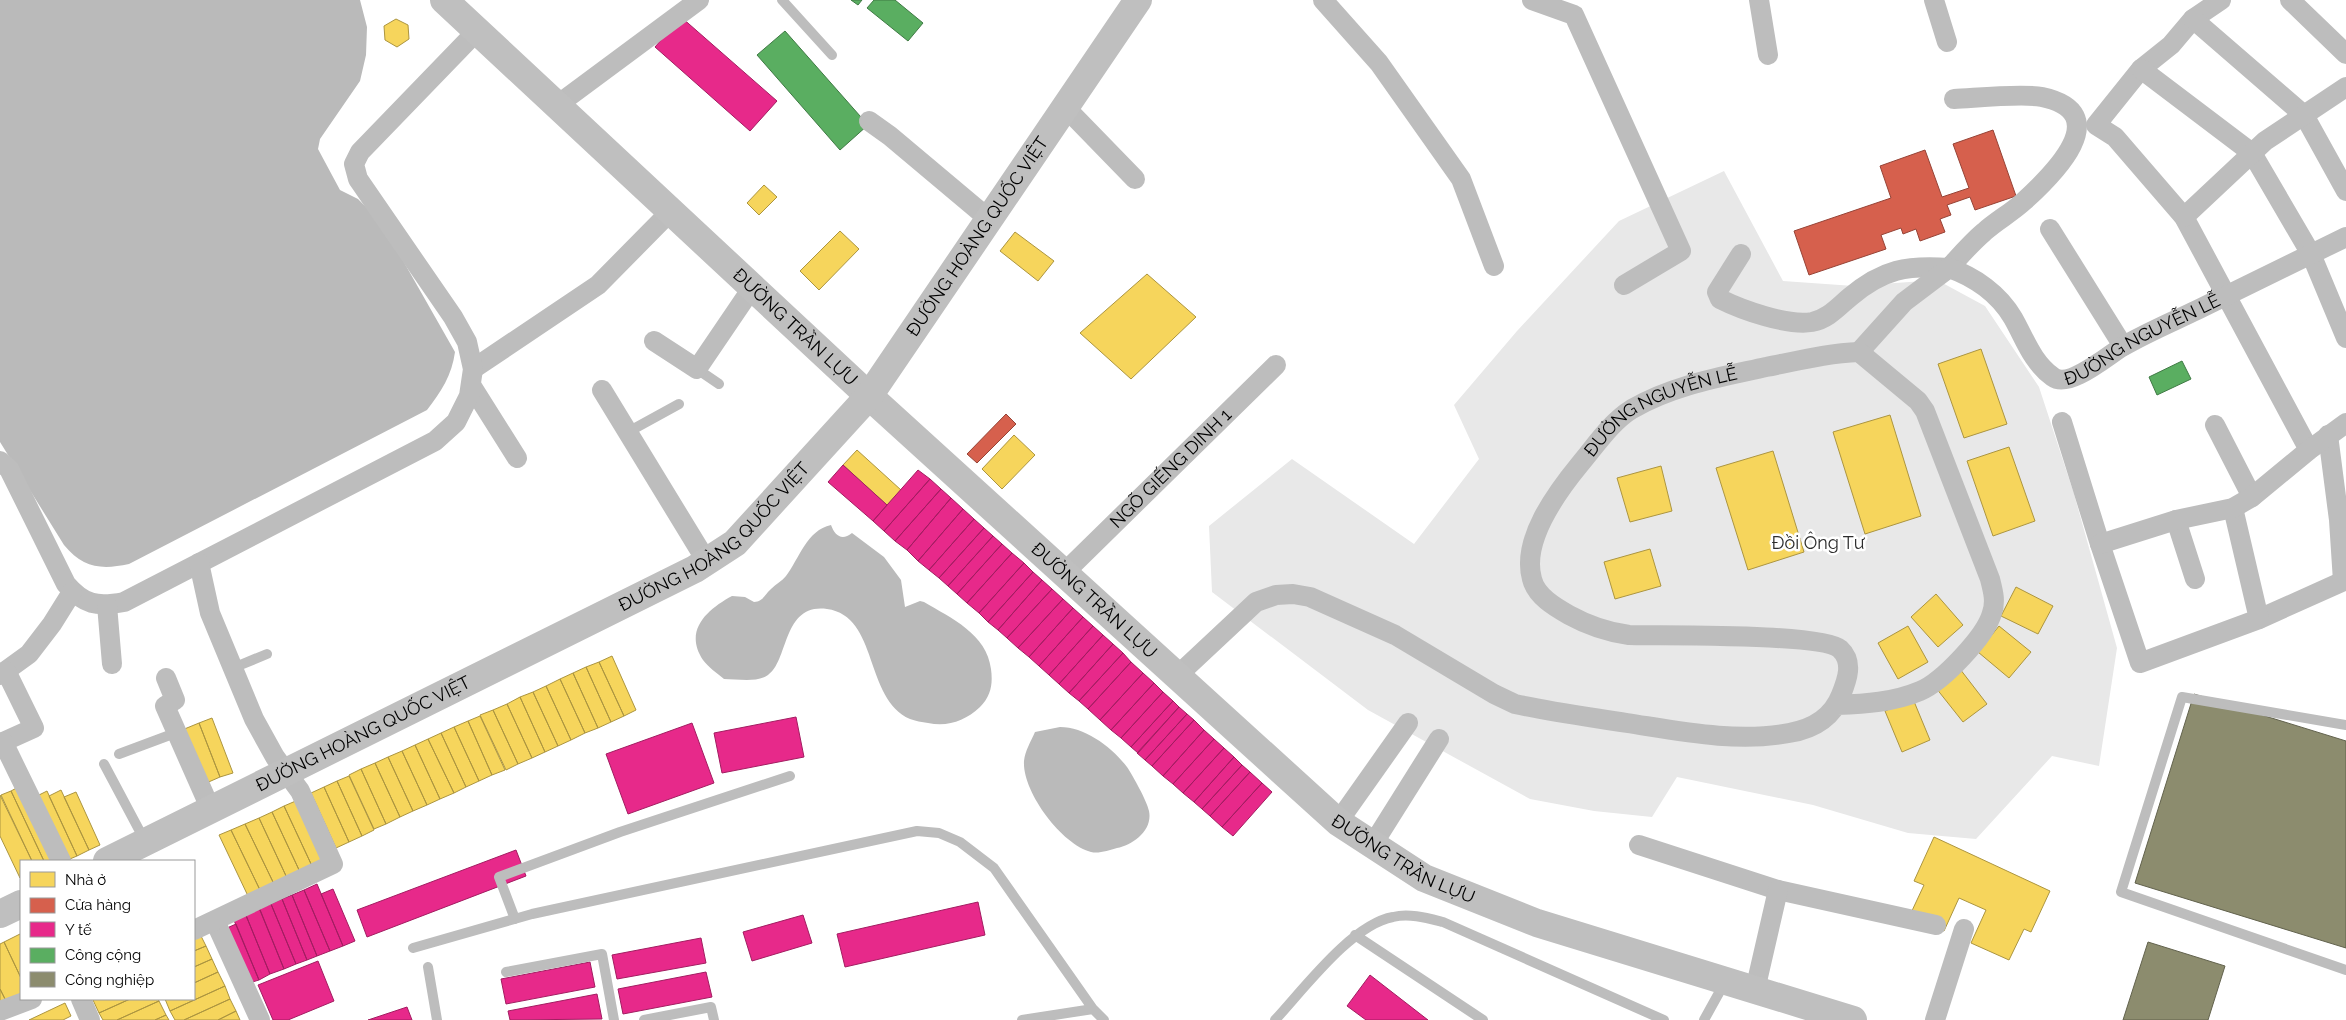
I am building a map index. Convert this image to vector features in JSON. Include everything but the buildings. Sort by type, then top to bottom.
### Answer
[{"type":"main road","name":"ĐƯỜNG TRẦN LỰU","points":[[444,0],[869,396],[1065,572],[1338,822],[1424,878],[1537,923],[1853,1020]]},
{"type":"main road","name":"ĐƯỜNG HOÀNG QUỐC VIỆT","points":[[109,860],[707,562],[735,544],[869,396],[1138,0]]},
{"type":"main road","points":[[0,914],[20,904]]},
{"type":"street","points":[[556,106],[699,0]]},
{"type":"street","points":[[1324,0],[1378,63],[1461,179],[1494,266]]},
{"type":"street","points":[[1532,0],[1574,15],[1681,252],[1624,285]]},
{"type":"street","points":[[1759,0],[1768,54]]},
{"type":"street","points":[[1934,0],[1947,42]]},
{"type":"street","points":[[2221,0],[2193,19],[2171,44],[2141,69],[2096,125],[2115,137],[2184,216],[2309,450]]},
{"type":"street","points":[[2290,0],[2346,54]]},
{"type":"street","points":[[2193,19],[2304,115],[2346,191]]},
{"type":"street","points":[[0,461],[9,469],[66,584],[77,597],[91,604],[107,605],[124,602],[434,441],[456,422],[469,396],[472,377],[467,342],[453,317],[358,179],[354,164],[360,152],[477,31]]},
{"type":"street","points":[[2141,69],[2252,153],[2311,254],[2346,338]]},
{"type":"street","points":[[2184,216],[2265,141],[2346,87]]},
{"type":"street","points":[[1178,675],[1256,602],[1276,595],[1293,594],[1310,597],[1395,635],[1494,694],[1515,704],[1685,732],[1749,736],[1776,735],[1814,727],[1837,705],[1870,704],[1921,691],[1938,680],[1966,653],[1983,632],[1992,614],[1994,598],[1990,579],[1925,410],[1918,401],[1859,352],[1904,302],[1949,268],[1984,232],[2022,202],[2043,182],[2074,140],[2079,128],[2076,116],[2066,107],[2039,96],[1954,99]]},
{"type":"street","points":[[1065,107],[1135,179]]},
{"type":"street","points":[[869,121],[890,136],[990,220]]},
{"type":"street","points":[[472,377],[598,285],[670,212]]},
{"type":"street","points":[[2050,229],[2123,346]]},
{"type":"street","name":"ĐƯỜNG NGUYỄN LỄ","points":[[1949,268],[1968,274],[1994,295],[2012,317],[2026,346],[2042,368],[2055,379],[2063,380],[2076,377],[2123,346],[2346,237]]},
{"type":"street","points":[[1741,254],[1717,292],[1720,299],[1732,305],[1791,322],[1812,322],[1830,315],[1852,295],[1882,274],[1893,270],[1912,266],[1949,268]]},
{"type":"street","points":[[654,340],[697,369],[752,288]]},
{"type":"street","name":"ĐƯỜNG NGUYỄN LỄ","points":[[1837,705],[1849,669],[1840,649],[1828,643],[1794,639],[1629,635],[1606,632],[1588,626],[1555,607],[1541,595],[1532,580],[1531,560],[1534,543],[1542,520],[1569,478],[1611,428],[1632,410],[1704,380],[1836,353],[1859,352]]},
{"type":"street","name":"NGÕ GIẾNG DINH 1","points":[[1065,572],[1276,365]]},
{"type":"street","points":[[472,377],[517,458]]},
{"type":"street","points":[[602,390],[707,562]]},
{"type":"street","points":[[2062,422],[2140,663],[2259,619],[2345,581],[2328,435]]},
{"type":"street","points":[[2100,544],[2176,520],[2233,508],[2252,497],[2328,435],[2346,423]]},
{"type":"street","points":[[2215,425],[2252,497]]},
{"type":"street","points":[[2233,508],[2259,619]]},
{"type":"street","points":[[2176,520],[2195,579]]},
{"type":"street","points":[[195,930],[333,864],[300,791],[288,772],[275,757],[254,719],[210,613],[199,563]]},
{"type":"street","points":[[60,860],[2,743],[34,728],[3,673],[29,654],[52,624],[72,592]]},
{"type":"street","points":[[107,605],[112,664]]},
{"type":"street","points":[[166,678],[174,700],[165,706],[211,810]]},
{"type":"street","points":[[1338,822],[1408,723]]},
{"type":"street","points":[[1373,844],[1439,739]]},
{"type":"street","points":[[1639,845],[1778,890],[1936,925]]},
{"type":"street","points":[[1755,990],[1778,890]]},
{"type":"street","points":[[215,920],[260,1020]]},
{"type":"street","points":[[1935,1020],[1964,929]]},
{"type":"street","points":[[0,1012],[30,1000]]},
{"type":"street","points":[[81,1000],[90,1020]]},
{"type":"lane","points":[[782,0],[832,55]]},
{"type":"lane","points":[[697,369],[719,384]]},
{"type":"lane","points":[[628,432],[679,404]]},
{"type":"lane","points":[[233,668],[267,654]]},
{"type":"lane","points":[[2346,725],[2182,697],[2121,892],[2346,970]]},
{"type":"lane","points":[[119,754],[178,732]]},
{"type":"lane","points":[[104,764],[146,842]]},
{"type":"lane","points":[[515,919],[498,877],[620,832],[790,776]]},
{"type":"lane","points":[[413,948],[515,919],[918,831],[939,833],[960,842],[994,868],[1093,1009],[1104,1020]]},
{"type":"lane","points":[[1275,1020],[1355,935],[1374,923],[1393,916],[1419,916],[1442,922],[1664,1020]]},
{"type":"lane","points":[[1355,935],[1483,1020]]},
{"type":"lane","points":[[506,972],[602,954],[614,1020]]},
{"type":"lane","points":[[428,967],[437,1020]]},
{"type":"lane","points":[[1704,1020],[1725,981]]},
{"type":"lane","points":[[644,1020],[711,1007],[714,1020]]},
{"type":"lane","points":[[1022,1020],[1064,1017],[1093,1009]]},
{"type":"green space","name":"Đồi Ông Tư","points":[[1724,171],[1783,281],[1854,286],[1937,280],[1985,306],[2039,387],[2074,494],[2117,648],[2099,766],[2052,756],[1976,839],[1908,833],[1813,805],[1677,777],[1652,817],[1594,811],[1530,799],[1368,710],[1212,592],[1209,526],[1292,459],[1414,544],[1479,459],[1454,405],[1517,331],[1619,221]]},
{"type":"shaded area","points":[[0,0],[360,0],[367,27],[366,55],[360,81],[320,139],[318,149],[340,190],[358,199],[373,214],[397,250],[455,352],[454,360],[445,383],[427,410],[129,564],[101,567],[86,563],[71,553],[64,545],[0,442]]},
{"type":"shaded area","points":[[831,525],[839,536],[845,537],[852,533],[884,557],[901,580],[905,607],[920,601],[924,602],[966,628],[983,646],[988,657],[992,680],[987,699],[974,712],[956,722],[935,724],[910,719],[895,709],[885,694],[864,642],[855,626],[844,615],[827,609],[812,610],[802,615],[788,634],[780,658],[775,668],[768,675],[753,680],[724,679],[703,660],[696,639],[697,630],[707,614],[732,596],[745,597],[754,602],[762,599],[786,576],[810,539],[823,528]]},
{"type":"shaded area","points":[[1060,727],[1079,730],[1106,746],[1127,767],[1136,782],[1148,807],[1149,818],[1145,830],[1129,844],[1097,852],[1091,852],[1079,847],[1056,828],[1036,801],[1025,773],[1024,761],[1028,746],[1035,732]]}]
